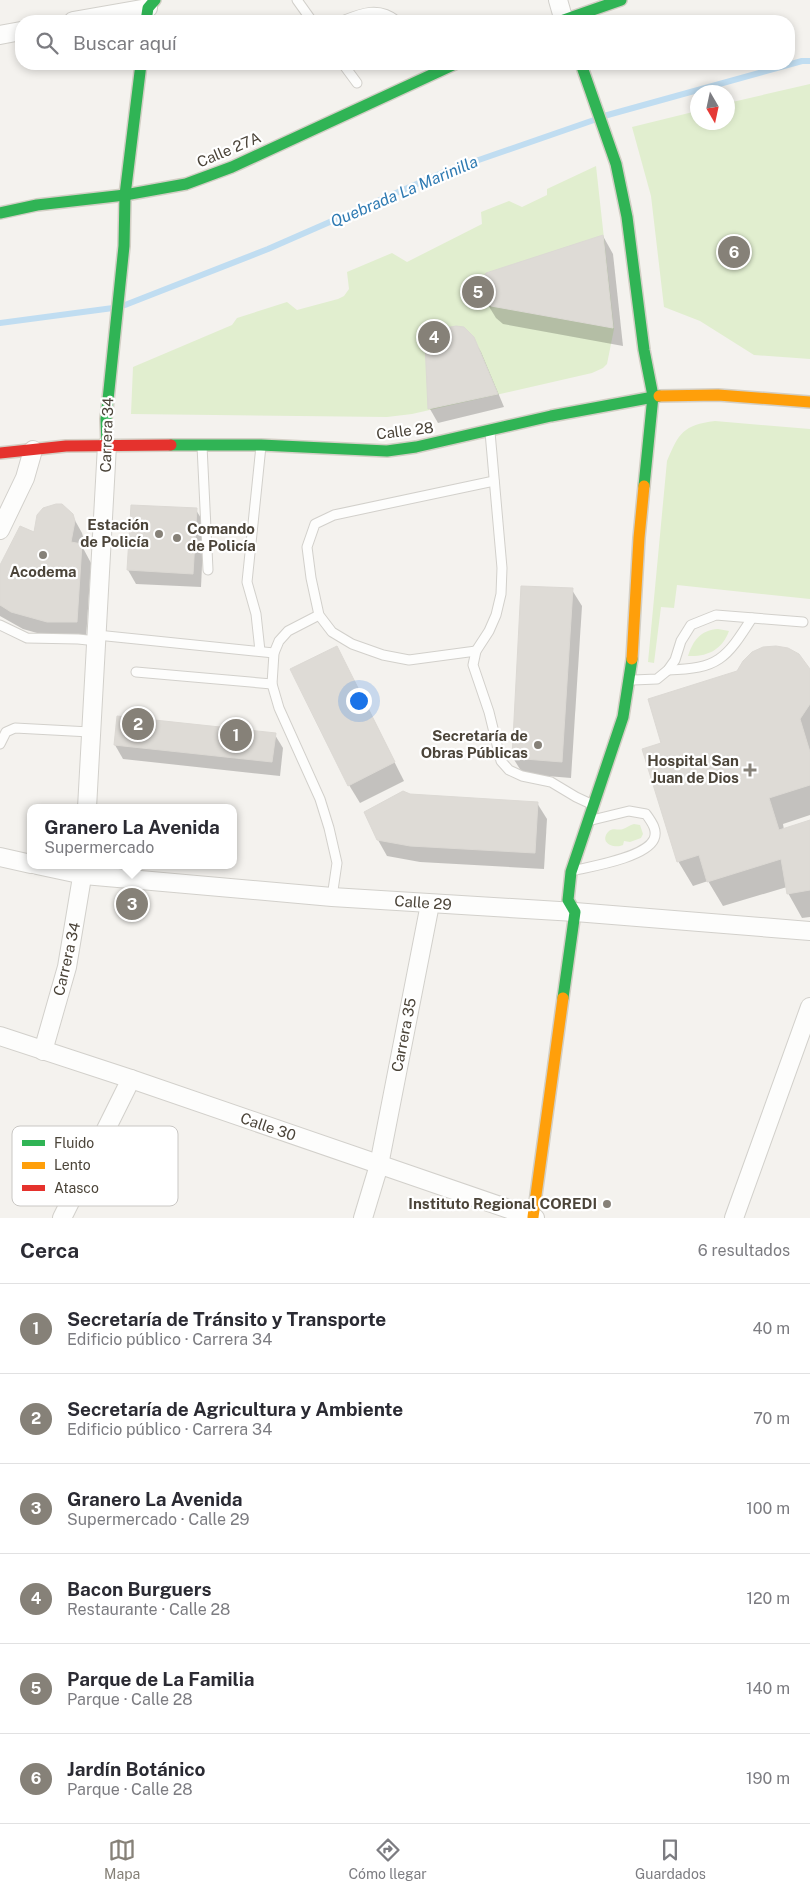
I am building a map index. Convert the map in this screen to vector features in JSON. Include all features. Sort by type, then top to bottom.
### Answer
[{"type":"street","points":[[558,0],[562,15]]},
{"type":"street","points":[[580,15],[621,0]]},
{"type":"street","points":[[114,15],[149,10]]},
{"type":"street","points":[[0,35],[15,32]]},
{"type":"street","name":"Carrera 34","points":[[87,804],[107,444],[106,419],[124,246],[125,195],[140,70]]},
{"type":"street","name":"Calle 27A","points":[[0,213],[38,205],[125,195],[186,184],[232,167],[427,70]]},
{"type":"street","points":[[534,1218],[575,912],[568,900],[570,872],[623,716],[632,668],[639,538],[653,396],[644,350],[627,217],[616,164],[583,70]]},
{"type":"street","name":"Calle 28","points":[[0,453],[61,446],[107,444],[261,445],[387,451],[490,432],[551,416],[653,396],[718,395],[810,402]]},
{"type":"street","points":[[0,530],[25,478],[33,450]]},
{"type":"street","points":[[0,857],[27,863]]},
{"type":"street","name":"Carrera 34","points":[[43,1051],[67,967],[84,870]]},
{"type":"street","name":"Calle 29","points":[[84,870],[332,897],[575,912],[810,931]]},
{"type":"street","name":"Carrera 35","points":[[363,1218],[379,1165],[430,904]]},
{"type":"street","points":[[734,1218],[810,1007]]},
{"type":"street","name":"Calle 30","points":[[0,1036],[131,1079],[534,1218]]},
{"type":"street","points":[[108,1126],[131,1079]]},
{"type":"street","points":[[62,1218],[68,1206]]},
{"type":"lane","points":[[296,0],[307,15]]},
{"type":"lane","points":[[357,15],[364,12],[385,13],[388,15]]},
{"type":"lane","points":[[347,70],[357,83]]},
{"type":"lane","points":[[490,432],[502,568],[501,594],[496,615],[476,652],[473,665],[489,712],[501,762],[509,770],[522,776],[551,782],[594,805]]},
{"type":"lane","points":[[202,445],[208,570]]},
{"type":"lane","points":[[260,651],[256,614],[248,582],[261,445]]},
{"type":"lane","points":[[476,652],[409,660],[383,655],[352,644],[332,632],[319,615],[307,547],[315,524],[334,515],[494,481]]},
{"type":"lane","points":[[319,615],[288,631],[279,641],[274,653],[272,684],[279,708],[320,799],[329,828],[338,863],[332,897]]},
{"type":"lane","points":[[630,680],[657,679],[668,670],[681,641],[692,625],[716,615],[803,622]]},
{"type":"lane","points":[[668,670],[691,670],[722,658],[736,644],[752,618]]},
{"type":"lane","points":[[1,628],[27,638],[97,638],[274,653]]},
{"type":"lane","points":[[136,672],[272,684]]},
{"type":"lane","points":[[0,744],[6,732],[16,728],[90,732]]},
{"type":"lane","points":[[570,872],[622,858],[646,849],[654,838],[654,827],[646,814],[629,811],[588,821]]},
{"type":"green space","points":[[810,84],[810,359],[754,355],[700,321],[664,307],[651,196],[632,127],[690,113],[690,130],[735,130],[735,101]]},
{"type":"green space","points":[[596,166],[614,329],[607,364],[603,368],[592,373],[412,414],[387,417],[131,414],[133,367],[232,325],[237,318],[287,302],[297,310],[338,299],[344,296],[349,289],[347,272],[392,253],[407,262],[482,224],[481,212],[509,201],[522,207],[547,195],[547,189]]},
{"type":"green space","points":[[715,421],[810,429],[810,599],[677,585],[674,608],[661,607],[654,663],[648,662],[667,461],[679,437],[684,432],[696,425]]},
{"type":"green space","points":[[718,629],[729,631],[718,648],[707,654],[688,656],[692,645],[698,637],[707,631]]},
{"type":"green space","points":[[634,824],[640,825],[643,834],[641,838],[630,842],[624,841],[623,845],[619,846],[612,846],[606,842],[605,839],[608,832],[614,829],[623,829]]},
{"type":"building","points":[[603,235],[613,328],[491,306],[484,300],[482,279],[486,273]]},
{"type":"building","points":[[456,326],[464,327],[474,337],[498,394],[428,409],[426,335],[429,331]]},
{"type":"building","name":"Acodema","points":[[62,504],[73,514],[75,521],[71,542],[82,544],[77,622],[47,622],[11,612],[0,605],[0,565],[20,526],[34,532],[37,515],[43,508]]},
{"type":"building","points":[[131,505],[197,508],[193,574],[127,570]]},
{"type":"building","points":[[521,586],[573,588],[562,762],[512,758]]},
{"type":"building","points":[[337,646],[395,762],[348,786],[290,669]]},
{"type":"building","points":[[776,646],[788,648],[799,654],[810,669],[810,704],[800,719],[810,752],[810,785],[769,798],[779,830],[810,820],[810,890],[787,894],[781,859],[707,882],[699,855],[677,862],[642,749],[661,743],[648,699],[737,671],[752,652],[763,647]]},
{"type":"building","points":[[117,716],[276,733],[272,762],[114,745]]},
{"type":"building","points":[[403,791],[410,794],[538,802],[535,853],[410,846],[377,840],[364,812]]},
{"type":"waterway","name":"Quebrada La Marinilla","points":[[795,63],[810,61]]},
{"type":"waterway","name":"Quebrada La Marinilla","points":[[604,116],[770,70]]},
{"type":"waterway","name":"Quebrada La Marinilla","points":[[125,305],[268,249],[444,172],[594,120]]},
{"type":"waterway","name":"Quebrada La Marinilla","points":[[0,323],[113,308]]},
{"type":"traffic: fast","points":[[147,15],[148,8],[155,0]]},
{"type":"traffic: fast","points":[[578,15],[621,0]]},
{"type":"traffic: fast","points":[[107,445],[106,419],[124,246],[125,195],[140,70]]},
{"type":"traffic: fast","points":[[0,213],[37,205],[125,195],[186,184],[232,167],[442,70]]},
{"type":"traffic: fast","points":[[583,70],[616,164],[627,217],[644,350],[653,396],[644,486]]},
{"type":"traffic: fast","points":[[171,445],[261,445],[387,451],[416,447],[551,416],[659,396]]},
{"type":"traffic: fast","points":[[563,998],[575,912],[568,900],[571,872],[623,717],[632,659]]},
{"type":"traffic: slow","points":[[659,396],[718,395],[810,402]]},
{"type":"traffic: slow","points":[[632,659],[644,486]]},
{"type":"traffic: slow","points":[[533,1217],[563,998]]},
{"type":"traffic: jam","points":[[0,453],[66,446],[171,445]]},
{"type":"place","name":"Jardín Botánico","points":[[734,252]]},
{"type":"place","name":"Parque de La Familia","points":[[478,292]]},
{"type":"place","name":"Bacon Burguers","points":[[434,337]]},
{"type":"place","name":"Estación de Policía","points":[[159,534]]},
{"type":"place","name":"Comando de Policía","points":[[177,538]]},
{"type":"place","name":"Acodema","points":[[43,555]]},
{"type":"place","name":"Secretaría de Agricultura y Ambiente","points":[[138,724]]},
{"type":"place","name":"Secretaría de Tránsito y Transporte","points":[[236,735]]},
{"type":"place","name":"Secretaría de Obras Públicas","points":[[538,745]]},
{"type":"place","name":"Hospital San Juan de Dios","points":[[750,770]]},
{"type":"place","name":"Granero La Avenida","points":[[132,904]]},
{"type":"place","name":"Instituto Regional COREDI","points":[[607,1204]]}]
